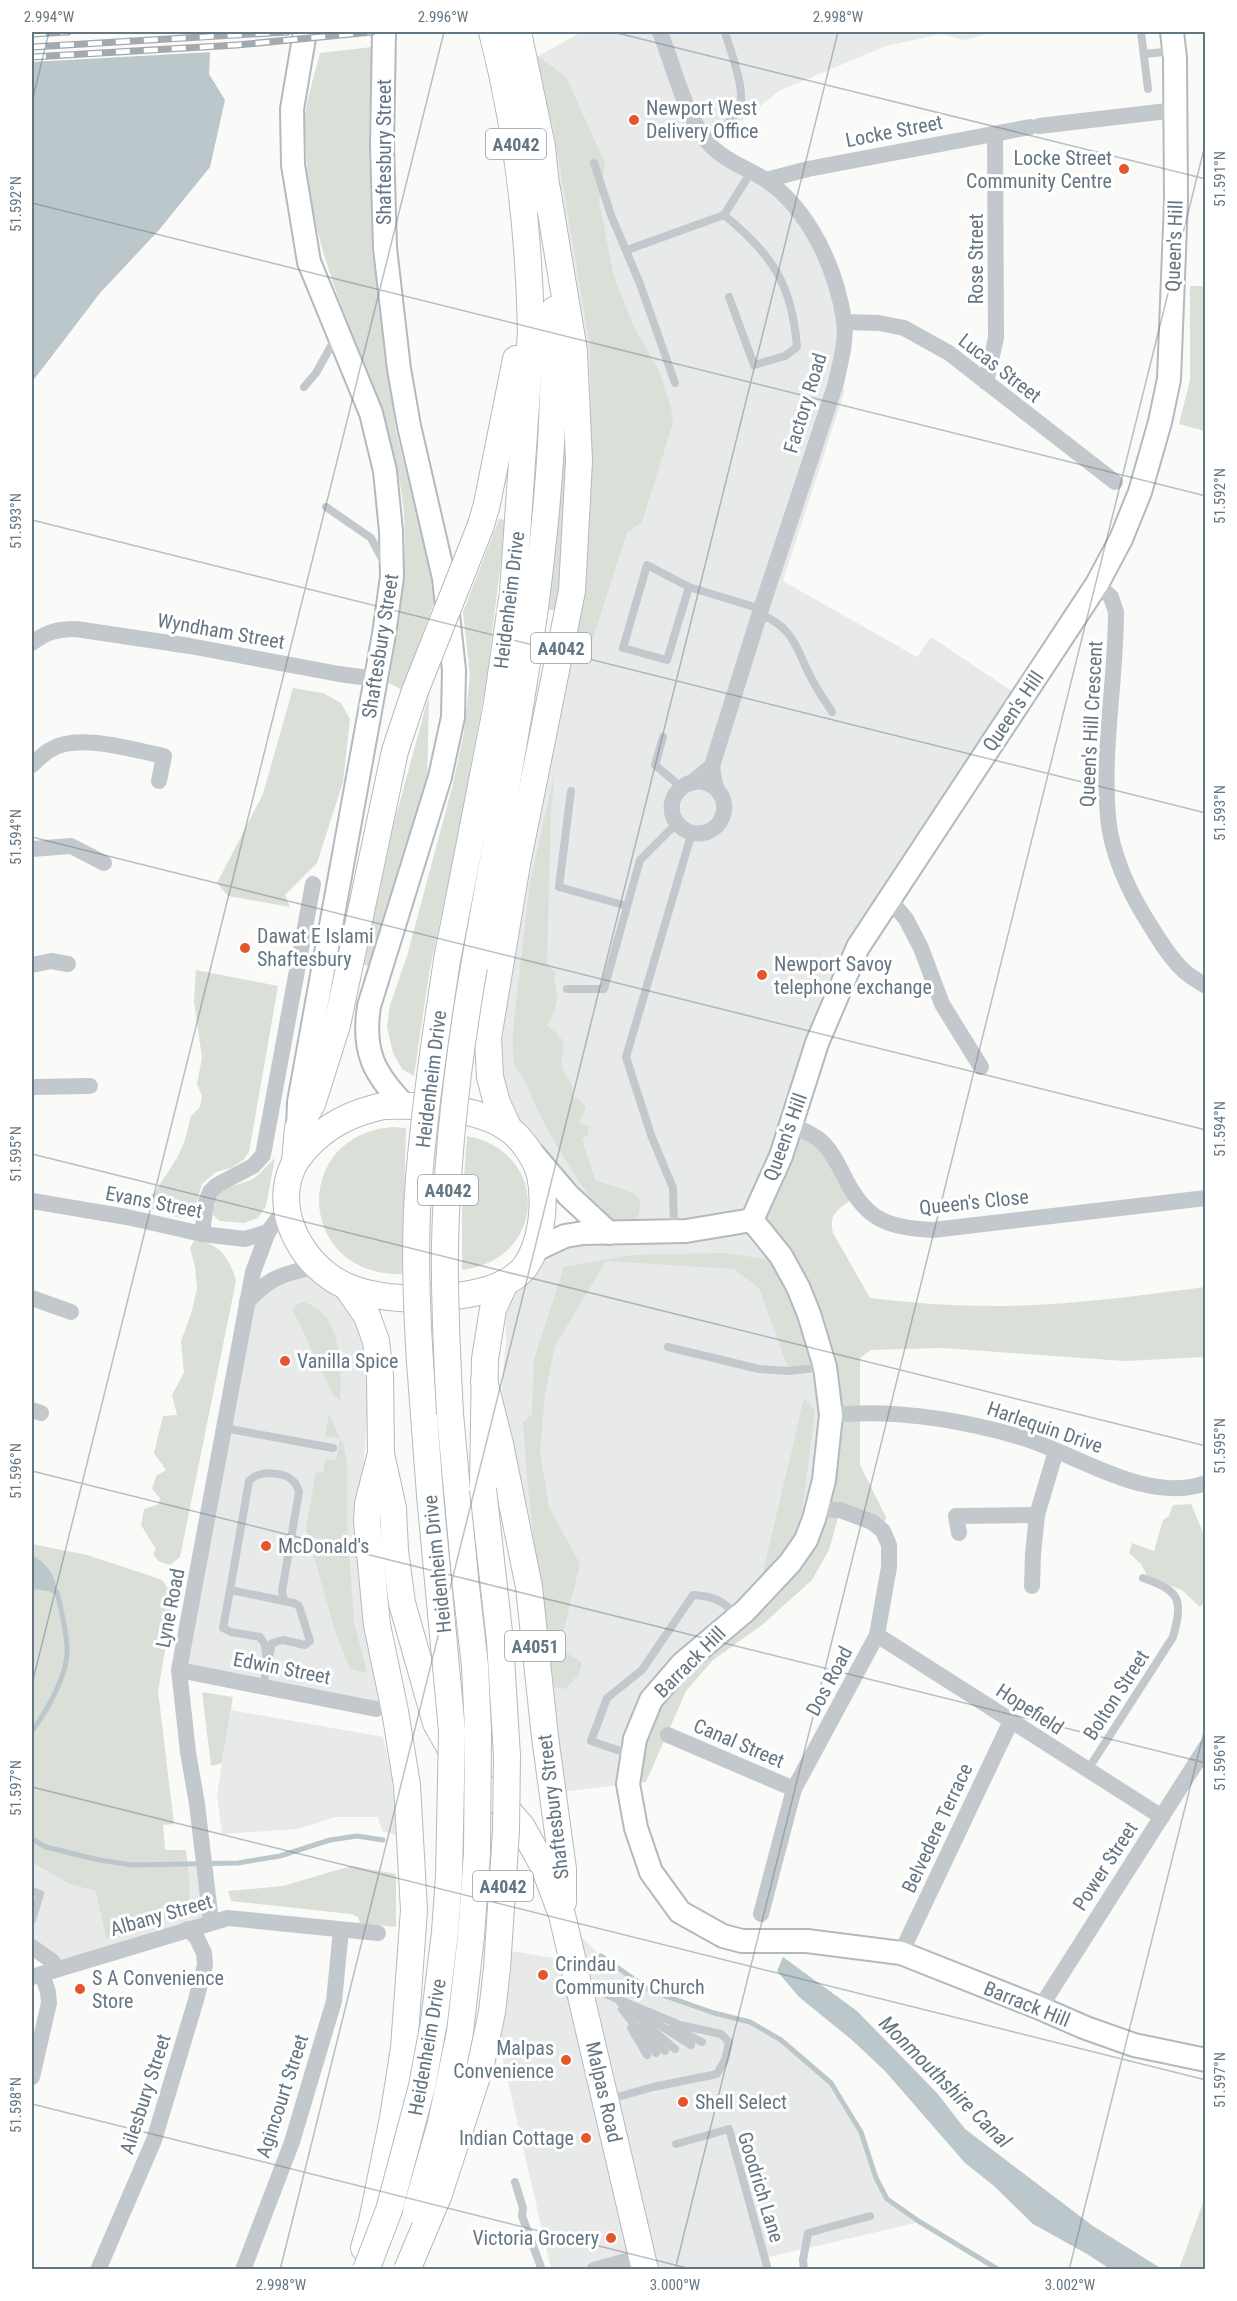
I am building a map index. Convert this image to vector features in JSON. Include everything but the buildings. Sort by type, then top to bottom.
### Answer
[{"type":"main road","name":"Shaftesbury Street","points":[[295,1162],[298,1102],[376,679],[392,577],[391,531],[385,471],[371,413],[309,262],[293,165],[292,109],[305,32]]},
{"type":"main road","name":"Shaftesbury Street","points":[[384,32],[382,145],[385,248],[407,415],[444,578],[454,670],[453,717],[440,777],[369,1006],[367,1021],[369,1054],[389,1089],[405,1106]]},
{"type":"main road","name":"Heidenheim Drive","points":[[364,2270],[390,2210],[423,2086],[435,2011],[449,1876],[452,1731],[416,1310],[416,1266],[419,1179],[435,1041],[447,960],[496,709],[513,592],[531,332],[516,141],[492,32]]},
{"type":"main road","name":"Heidenheim Drive","points":[[394,2270],[422,2194],[460,2032],[471,1936],[477,1853],[478,1730],[475,1666],[450,1414],[445,1310],[445,1243],[459,1055],[534,626],[550,459],[555,332],[547,189],[542,147],[518,32]]},
{"type":"main road","name":"Queen's Hill","points":[[752,1220],[781,1156],[817,1043],[858,947],[1097,584],[1121,539],[1140,492],[1160,422],[1169,379],[1175,236],[1176,110],[1173,41]]},
{"type":"main road","name":"A4042","points":[[517,1137],[486,1119],[463,1112],[405,1106],[383,1106],[338,1120],[314,1140],[295,1162],[287,1184],[287,1206],[292,1229],[302,1250],[316,1266],[347,1287],[382,1296],[414,1298],[486,1290],[505,1283],[523,1269],[535,1250],[542,1197],[540,1173],[497,1103],[490,1077],[488,1038],[517,864],[572,591],[579,461],[574,351],[547,189]]},
{"type":"main road","name":"A4042","points":[[298,1128],[312,1104],[337,1025],[395,751],[415,691],[481,525],[487,504],[519,344],[525,249]]},
{"type":"main road","points":[[517,1137],[568,1194],[609,1233]]},
{"type":"main road","points":[[535,1250],[565,1236],[583,1233],[674,1231],[752,1220]]},
{"type":"main road","name":"Barrack Hill","points":[[752,1220],[781,1256],[798,1287],[825,1367],[831,1415],[824,1480],[818,1509],[806,1540],[790,1563],[769,1587],[738,1616],[682,1664],[651,1700],[635,1738],[628,1784],[636,1828],[651,1872],[680,1912],[723,1936],[742,1941],[807,1941],[901,1953],[1086,2028],[1134,2045],[1206,2060]]},
{"type":"main road","name":"A4042","points":[[407,2270],[440,2194],[482,2064],[492,2012],[497,1968],[506,1831],[507,1756],[501,1652],[483,1489],[484,1381],[488,1334],[493,1309],[505,1283]]},
{"type":"main road","name":"Shaftesbury Street","points":[[347,1287],[367,1316],[376,1341],[380,1375],[381,1454],[393,1508],[395,1551],[402,1603],[436,1723],[453,1753],[472,1777],[522,1827],[544,1867],[562,1915]]},
{"type":"main road","name":"Shaftesbury Street","points":[[484,1381],[500,1444],[529,1587],[545,1737],[563,1869],[562,1915]]},
{"type":"main road","name":"A4042","points":[[364,2270],[365,2247],[393,2118],[404,2048],[414,1910],[407,1785],[396,1712],[377,1625],[367,1522],[368,1504],[381,1454]]},
{"type":"main road","name":"Malpas Road","points":[[562,1915],[643,2263]]},
{"type":"street","name":"Factory Road","points":[[660,32],[693,118],[707,142],[736,164],[766,180],[793,202],[814,236],[832,276],[844,322],[843,349],[836,383],[712,766],[717,789],[724,805],[721,821],[707,832],[683,829]]},
{"type":"street","name":"Locke Street","points":[[766,180],[808,168],[1034,127],[1176,110]]},
{"type":"street","name":"Rose Street","points":[[986,382],[996,338],[995,134]]},
{"type":"street","name":"Lucas Street","points":[[844,322],[879,323],[904,328],[949,353],[1115,482]]},
{"type":"street","name":"Queen's Hill Crescent","points":[[1097,584],[1111,597],[1116,612],[1108,740],[1108,818],[1114,845],[1131,891],[1164,947],[1183,970],[1206,986]]},
{"type":"street","name":"Wyndham Street","points":[[32,643],[40,636],[58,629],[76,629],[190,646],[376,679]]},
{"type":"street","points":[[32,765],[52,748],[90,741],[164,756],[159,781]]},
{"type":"street","points":[[682,786],[712,766]]},
{"type":"street","points":[[682,786],[710,784],[717,789]]},
{"type":"street","points":[[682,786],[683,829]]},
{"type":"street","points":[[32,849],[70,846],[104,863]]},
{"type":"street","points":[[202,1234],[206,1202],[210,1192],[217,1185],[253,1166],[263,1155],[314,884]]},
{"type":"street","points":[[889,899],[906,919],[921,948],[942,1004],[981,1067]]},
{"type":"street","points":[[32,965],[51,961],[68,964]]},
{"type":"street","points":[[32,1087],[90,1086]]},
{"type":"street","name":"Queen's Close","points":[[792,1125],[821,1141],[835,1159],[854,1197],[865,1210],[885,1222],[909,1229],[933,1230],[1206,1198]]},
{"type":"street","name":"Evans Street","points":[[32,1201],[127,1217],[202,1234],[244,1239],[268,1232]]},
{"type":"street","name":"Lyne Road","points":[[211,1922],[179,1670],[247,1303],[259,1254],[268,1232],[287,1206]]},
{"type":"street","points":[[244,1239],[278,1277]]},
{"type":"street","points":[[247,1303],[268,1281],[316,1266]]},
{"type":"street","points":[[32,1298],[70,1312]]},
{"type":"street","name":"Harlequin Drive","points":[[831,1415],[920,1415],[976,1425],[1023,1438],[1118,1476],[1158,1488],[1180,1489],[1206,1483]]},
{"type":"street","points":[[1032,1586],[1037,1515],[1056,1451]]},
{"type":"street","name":"Dos Road","points":[[761,1914],[794,1789],[877,1635],[889,1567],[889,1545],[883,1531],[872,1522],[840,1510],[818,1509]]},
{"type":"street","points":[[959,1533],[956,1516],[1037,1515]]},
{"type":"street","name":"Hopefield","points":[[877,1635],[1161,1817]]},
{"type":"street","name":"Edwin Street","points":[[179,1670],[376,1708]]},
{"type":"street","name":"Belvedere Terrace","points":[[901,1953],[1011,1721]]},
{"type":"street","name":"Canal Street","points":[[668,1735],[794,1789]]},
{"type":"street","name":"Power Street","points":[[1040,2008],[1206,1747]]},
{"type":"street","name":"Albany Street","points":[[43,1973],[228,1918],[378,1933]]},
{"type":"street","name":"Ailesbury Street","points":[[98,2270],[154,2140],[196,2000],[205,1965],[204,1953],[197,1938],[188,1929]]},
{"type":"street","name":"Agincourt Street","points":[[243,2270],[292,2142],[334,2001],[341,1930]]},
{"type":"street","points":[[32,1947],[52,1961],[43,1973],[49,2003],[32,2077]]},
{"type":"street","points":[[594,2270],[643,2263]]},
{"type":"lane","points":[[707,142],[734,117],[740,107],[742,96],[725,32]]},
{"type":"lane","points":[[1141,32],[1148,89]]},
{"type":"lane","points":[[1144,54],[1173,41]]},
{"type":"lane","points":[[594,163],[611,215],[627,250],[675,383]]},
{"type":"lane","points":[[627,250],[702,225],[724,215],[751,172]]},
{"type":"lane","points":[[724,215],[770,259],[783,280],[795,325],[797,347],[785,356],[754,365],[729,297]]},
{"type":"lane","points":[[304,387],[316,373],[339,332]]},
{"type":"lane","points":[[326,507],[371,538],[392,577]]},
{"type":"lane","points":[[689,586],[667,660],[623,648],[647,565],[689,586],[776,620],[796,643],[813,683],[832,712]]},
{"type":"lane","points":[[663,737],[655,765],[682,786]]},
{"type":"lane","points":[[571,791],[559,888],[627,906]]},
{"type":"lane","points":[[567,989],[604,988],[640,860],[683,829]]},
{"type":"lane","points":[[674,1231],[673,1188],[651,1135],[626,1056],[683,829]]},
{"type":"lane","points":[[668,1347],[759,1369],[789,1371],[825,1367]]},
{"type":"lane","points":[[224,1428],[333,1448]]},
{"type":"lane","points":[[267,1663],[265,1645],[260,1637],[231,1632],[223,1628],[249,1481],[254,1476],[264,1473],[287,1477],[295,1483],[299,1492],[282,1591],[284,1601]]},
{"type":"lane","name":"Bolton Street","points":[[1087,1771],[1173,1637],[1180,1612],[1178,1600],[1172,1591],[1143,1578]]},
{"type":"lane","points":[[230,1590],[299,1606],[310,1641],[305,1645],[283,1640],[272,1643],[262,1686]]},
{"type":"lane","points":[[632,1755],[591,1741],[607,1698],[642,1670],[693,1595],[721,1600],[738,1616]]},
{"type":"lane","points":[[32,1891],[40,1894],[32,1920]]},
{"type":"lane","points":[[578,1982],[680,2025],[721,2034],[729,2042],[725,2061],[717,2074],[696,2075],[657,2083],[605,2100]]},
{"type":"lane","points":[[613,1996],[702,2042]]},
{"type":"lane","points":[[613,1996],[688,2045]]},
{"type":"lane","points":[[613,1996],[675,2049]]},
{"type":"lane","points":[[613,1996],[656,2053]]},
{"type":"lane","points":[[696,2075],[708,2067]]},
{"type":"lane","name":"Goodrich Lane","points":[[676,2144],[729,2129],[768,2270]]},
{"type":"lane","points":[[515,2182],[523,2208],[522,2216],[537,2262],[542,2270]]},
{"type":"lane","points":[[804,2270],[803,2260],[808,2232],[870,2216]]},
{"type":"shaded area","points":[[32,32],[211,32],[209,74],[225,100],[210,167],[159,230],[100,293],[32,382]]},
{"type":"shaded area","points":[[582,32],[995,32],[964,40],[941,34],[886,46],[779,91],[726,133],[708,142],[766,180],[815,236],[844,322],[836,383],[845,390],[783,581],[917,657],[931,637],[1022,698],[889,899],[792,1125],[781,1256],[831,1415],[806,1540],[716,1634],[628,1784],[553,1793],[501,1400],[506,1340],[505,1283],[535,1250],[608,1233],[525,1145],[490,1077],[579,461],[542,147],[538,56]]},
{"type":"shaded area","points":[[372,47],[369,136],[372,249],[396,431],[437,595],[402,690],[389,683],[403,581],[405,530],[399,479],[376,397],[345,316],[319,235],[310,194],[306,151],[306,107],[320,53]]},
{"type":"shaded area","points":[[538,56],[566,77],[605,163],[599,201],[614,277],[635,329],[660,373],[671,408],[673,423],[642,522],[627,532],[588,654],[575,656],[567,653],[582,552],[591,433],[590,347],[553,126],[532,58]]},
{"type":"shaded area","points":[[1190,286],[1205,286],[1205,431],[1179,424],[1190,380]]},
{"type":"shaded area","points":[[568,396],[572,417],[560,610],[548,610]]},
{"type":"shaded area","points":[[499,519],[506,520],[486,683],[429,974],[414,1076],[402,1069],[393,1053],[387,1027],[390,1005],[407,956],[453,784],[464,732],[470,675],[463,612]]},
{"type":"shaded area","points":[[293,688],[323,693],[341,703],[350,719],[343,782],[317,863],[285,895],[290,907],[228,896],[217,883],[263,794]]},
{"type":"shaded area","points":[[429,695],[427,787],[371,968],[364,964],[393,827]]},
{"type":"shaded area","points":[[555,772],[551,808],[547,962],[556,974],[554,980],[557,998],[547,1025],[563,1042],[562,1066],[571,1081],[572,1096],[580,1100],[586,1108],[579,1122],[589,1127],[588,1135],[582,1139],[595,1180],[627,1190],[638,1197],[640,1208],[638,1216],[633,1221],[608,1221],[596,1205],[551,1136],[514,1061],[513,1029],[530,882]]},
{"type":"shaded area","points":[[196,970],[278,986],[249,1152],[243,1160],[231,1168],[216,1172],[202,1184],[192,1218],[180,1218],[140,1205],[155,1192],[177,1158],[184,1143],[191,1116],[200,1107],[202,1096],[197,1084],[202,1058],[194,1001]]},
{"type":"shaded area","points":[[792,1125],[807,1132],[854,1197],[836,1212],[832,1221],[833,1233],[870,1298],[947,1305],[1020,1306],[1100,1300],[1205,1287],[1205,1357],[1124,1361],[943,1348],[871,1350],[860,1358],[860,1465],[886,1517],[883,1531],[840,1510],[829,1550],[812,1580],[762,1625],[713,1660],[686,1691],[646,1782],[628,1784],[651,1700],[790,1563],[824,1480],[819,1347],[752,1220]]},
{"type":"shaded area","points":[[393,1127],[406,1128],[402,1274],[367,1269],[342,1253],[326,1231],[319,1205],[322,1178],[336,1154],[359,1136]]},
{"type":"shaded area","points":[[467,1136],[494,1146],[514,1162],[525,1183],[528,1205],[523,1227],[510,1247],[490,1262],[462,1270],[462,1207]]},
{"type":"shaded area","points":[[275,1158],[266,1206],[258,1218],[244,1223],[220,1221],[213,1215],[215,1197],[220,1192],[254,1178]]},
{"type":"shaded area","points":[[194,1241],[217,1248],[227,1259],[236,1281],[180,1557],[170,1565],[158,1561],[153,1554],[156,1549],[141,1525],[144,1509],[159,1504],[160,1498],[152,1489],[156,1476],[166,1470],[154,1453],[163,1416],[177,1415],[172,1395],[184,1373],[181,1341],[197,1289],[190,1248]]},
{"type":"shaded area","points":[[725,1253],[772,1260],[791,1296],[809,1347],[811,1361],[804,1369],[789,1371],[759,1288],[734,1269],[606,1261],[555,1346],[545,1394],[540,1451],[549,1507],[580,1564],[559,1649],[582,1662],[579,1674],[565,1689],[551,1687],[528,1488],[523,1422],[532,1414],[534,1359],[564,1267],[633,1255]]},
{"type":"shaded area","points":[[286,1271],[330,1276],[367,1338],[369,1390],[360,1520],[395,1711],[179,1670],[249,1300]]},
{"type":"shaded area","points":[[303,1302],[316,1308],[326,1317],[333,1329],[339,1358],[341,1401],[333,1395],[293,1310],[297,1304]]},
{"type":"shaded area","points":[[804,1398],[815,1411],[802,1512],[790,1548],[760,1585]]},
{"type":"shaded area","points":[[329,1414],[343,1444],[347,1461],[347,1524],[354,1622],[367,1673],[350,1669],[334,1628],[306,1528],[316,1472],[323,1473],[325,1459],[336,1460],[340,1439],[325,1436]]},
{"type":"shaded area","points":[[1191,1504],[1205,1537],[1205,1600],[1200,1607],[1182,1590],[1148,1577],[1141,1564],[1129,1553],[1132,1543],[1154,1551],[1163,1520],[1169,1516],[1173,1505]]},
{"type":"shaded area","points":[[32,1544],[87,1555],[162,1580],[169,1590],[173,1605],[158,1691],[174,1824],[163,1825],[165,1850],[186,1850],[189,1872],[187,1909],[180,1915],[106,1938],[96,1891],[70,1884],[32,1862]]},
{"type":"shaded area","points":[[32,1555],[49,1570],[57,1592],[32,1589]]},
{"type":"shaded area","points":[[202,1692],[233,1697],[222,1763],[211,1766]]},
{"type":"shaded area","points":[[231,1710],[383,1737],[392,1775],[396,1835],[382,1831],[378,1817],[335,1817],[298,1829],[222,1834],[217,1795]]},
{"type":"shaded area","points":[[32,1839],[180,1863],[205,1862],[211,1922],[126,1947],[52,1961],[32,1947]]},
{"type":"shaded area","points":[[351,1866],[396,1874],[396,1927],[360,1923],[358,1917],[351,1914],[231,1901],[228,1891],[283,1886]]},
{"type":"shaded area","points":[[562,1918],[601,1956],[651,1991],[713,2013],[750,2022],[781,2040],[831,2083],[861,2132],[876,2178],[887,2199],[920,2222],[765,2258],[768,2269],[551,2269],[492,2012],[499,1949],[573,1961]]},
{"type":"shaded area","points":[[783,1957],[857,2011],[937,2093],[965,2129],[1093,2226],[1162,2269],[1110,2269],[1033,2224],[994,2186],[965,2163],[885,2071],[852,2040],[799,1997],[777,1971]]},
{"type":"shaded area","points":[[1205,2197],[1205,2269],[1179,2269]]},
{"type":"pier","points":[[32,32],[214,32],[213,52],[32,62]]},
{"type":"waterway","points":[[32,1731],[56,1691],[67,1657],[62,1613],[57,1592],[52,1590]]},
{"type":"waterway","points":[[32,1839],[46,1847],[99,1860],[133,1865],[238,1863],[280,1856],[330,1840],[357,1836],[383,1840]]},
{"type":"waterway","points":[[601,1956],[651,1991],[714,2013],[750,2022],[781,2040],[831,2083],[861,2132],[876,2178],[887,2199],[999,2270]]},
{"type":"railway","points":[[32,34],[68,32]]},
{"type":"railway","points":[[32,47],[287,32]]},
{"type":"railway","points":[[32,57],[237,45],[372,32]]},
{"type":"place","name":"Newport West Delivery Office","points":[[634,120]]},
{"type":"place","name":"Locke Street Community Centre","points":[[1124,169]]},
{"type":"place","name":"Dawat E Islami Shaftesbury","points":[[245,948]]},
{"type":"place","name":"Newport Savoy telephone exchange","points":[[762,975]]},
{"type":"place","name":"Vanilla Spice","points":[[285,1361]]},
{"type":"place","name":"McDonald's","points":[[266,1546]]},
{"type":"place","name":"Crindau Community Church","points":[[543,1975]]},
{"type":"place","name":"S A Convenience Store","points":[[80,1989]]},
{"type":"place","name":"Malpas Convenience","points":[[566,2060]]},
{"type":"place","name":"Shell Select","points":[[683,2102]]},
{"type":"place","name":"Indian Cottage","points":[[586,2138]]},
{"type":"place","name":"Victoria Grocery","points":[[611,2238]]},
{"type":"water label","name":"Monmouthshire Canal","points":[[945,2082]]}]
